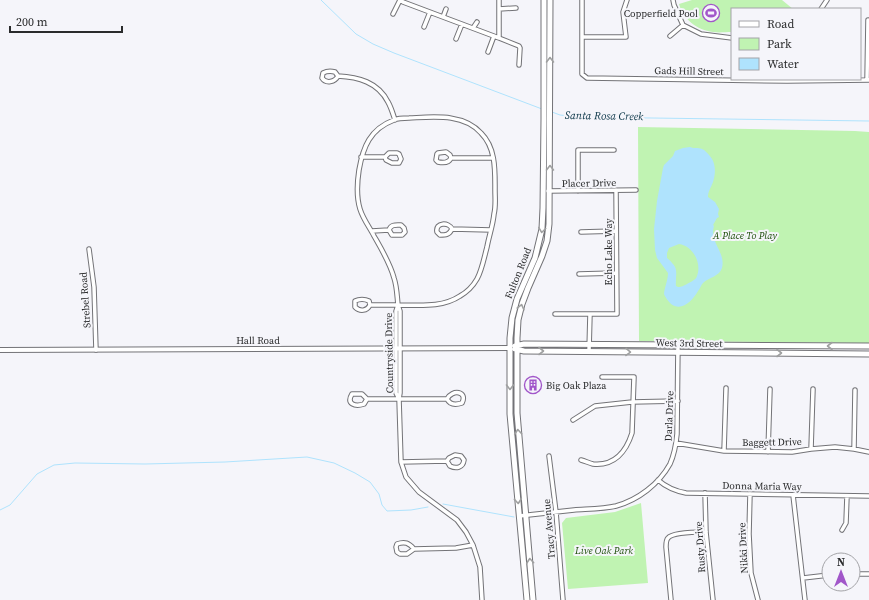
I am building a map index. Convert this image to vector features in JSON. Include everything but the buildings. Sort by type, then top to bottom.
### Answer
[{"type":"main road","name":"Fulton Road","points":[[533,600],[516,414],[516,348],[522,304],[540,263],[546,241],[550,216],[547,120],[544,96],[544,0]]},
{"type":"main road","name":"Fulton Road","points":[[527,600],[510,414],[510,348],[511,325],[515,305],[535,258],[541,236],[547,120],[550,99],[550,0]]},
{"type":"main road","name":"West 3rd Street","points":[[516,348],[524,344],[869,346]]},
{"type":"main road","name":"West 3rd Street","points":[[510,348],[516,348],[524,351],[869,354]]},
{"type":"street","points":[[393,14],[400,0],[519,46],[519,65]]},
{"type":"street","points":[[412,5],[413,0]]},
{"type":"street","points":[[499,0],[499,38]]},
{"type":"street","points":[[582,0],[583,37],[626,37],[624,12],[627,0]]},
{"type":"street","points":[[673,0],[683,25],[701,34],[731,38]]},
{"type":"street","points":[[499,8],[516,8]]},
{"type":"street","points":[[443,17],[446,9]]},
{"type":"street","points":[[424,28],[430,12]]},
{"type":"street","points":[[868,20],[868,80]]},
{"type":"street","points":[[473,28],[477,22]]},
{"type":"street","points":[[456,40],[462,24]]},
{"type":"street","points":[[670,36],[683,25]]},
{"type":"street","points":[[488,52],[494,36]]},
{"type":"street","name":"Gads Hill Street","points":[[583,37],[582,74],[587,78],[787,81],[868,80]]},
{"type":"street","points":[[338,76],[350,76],[364,80],[378,89],[388,102],[395,120],[409,118],[451,118],[468,123],[482,133],[492,152],[496,169],[494,214],[491,230],[479,275],[471,288],[454,300],[437,305],[370,305]]},
{"type":"street","name":"Countryside Drive","points":[[395,120],[387,123],[373,134],[367,142],[361,157],[357,192],[360,210],[392,271],[397,291],[400,311],[398,348],[401,462],[406,477],[419,492],[457,520],[466,532],[473,545],[480,567],[482,600]]},
{"type":"street","points":[[578,191],[578,150],[614,150]]},
{"type":"street","points":[[361,157],[385,157]]},
{"type":"street","points":[[451,158],[494,158]]},
{"type":"street","name":"Echo Lake Way","points":[[590,314],[617,314],[616,190]]},
{"type":"street","name":"Placer Drive","points":[[543,191],[636,190]]},
{"type":"street","points":[[372,231],[389,230]]},
{"type":"street","points":[[452,230],[491,230]]},
{"type":"street","points":[[581,232],[616,231]]},
{"type":"street","name":"Strebel Road","points":[[89,249],[94,287],[96,350]]},
{"type":"street","points":[[579,274],[616,273]]},
{"type":"street","points":[[555,314],[590,314],[589,351]]},
{"type":"street","name":"Darla Drive","points":[[519,516],[608,507],[622,504],[637,498],[658,480],[669,464],[676,443],[678,344]]},
{"type":"street","name":"Hall Road","points":[[0,350],[510,348]]},
{"type":"street","points":[[581,460],[592,464],[604,464],[612,460],[619,456],[625,449],[632,433],[634,377],[602,377]]},
{"type":"street","points":[[724,451],[726,388]]},
{"type":"street","points":[[768,452],[770,389]]},
{"type":"street","points":[[811,449],[813,389]]},
{"type":"street","points":[[854,449],[855,390]]},
{"type":"street","points":[[367,399],[364,404],[356,405],[352,404],[350,396],[358,393],[362,394],[367,399],[447,399]]},
{"type":"street","points":[[454,393],[462,394],[464,398],[462,403],[453,404],[450,404],[447,399],[450,394],[454,393]]},
{"type":"street","points":[[573,420],[596,406],[632,402],[678,401]]},
{"type":"street","name":"Baggett Drive","points":[[676,443],[724,451],[792,452],[835,447],[869,452]]},
{"type":"street","points":[[401,462],[447,462],[452,467],[461,467],[464,464],[464,460],[461,456],[455,455],[449,458],[447,462]]},
{"type":"street","name":"Tracy Avenue","points":[[549,456],[556,512],[563,600]]},
{"type":"street","name":"Donna Maria Way","points":[[658,480],[667,486],[686,493],[869,496]]},
{"type":"street","name":"Rusty Drive","points":[[705,493],[706,532],[712,600]]},
{"type":"street","name":"Nikki Drive","points":[[750,494],[749,534],[751,573],[758,600]]},
{"type":"street","points":[[793,495],[805,600]]},
{"type":"street","points":[[842,530],[846,523],[847,496]]},
{"type":"street","points":[[671,600],[666,547],[667,540],[670,536],[675,534],[706,532]]},
{"type":"street","points":[[414,549],[408,543],[404,542],[397,544],[396,547],[397,552],[400,554],[407,554],[414,549],[456,548],[473,545]]},
{"type":"street","points":[[803,578],[821,576]]},
{"type":"green space","points":[[692,0],[782,0],[792,8],[731,8],[731,32],[715,32],[707,31],[692,23],[687,19],[679,4]]},
{"type":"green space","name":"A Place To Play","points":[[638,127],[869,132],[869,343],[639,341]]},
{"type":"green space","name":"Live Oak Park","points":[[641,503],[648,583],[568,589],[562,523],[566,518],[615,512]]},
{"type":"water","points":[[690,147],[703,149],[713,161],[715,175],[708,193],[708,197],[715,202],[719,209],[719,217],[713,225],[713,232],[715,242],[723,262],[721,271],[705,281],[687,304],[679,307],[671,304],[664,294],[668,273],[657,258],[654,229],[657,201],[664,165],[673,156],[675,151]],"holes":[[[679,244],[684,245],[695,256],[698,271],[694,280],[681,287],[678,287],[676,286],[675,268],[667,258],[667,253],[669,248]]]},
{"type":"waterway","name":"Santa Rosa Creek","points":[[321,0],[356,34],[373,44],[542,109]]},
{"type":"waterway","name":"Santa Rosa Creek","points":[[552,112],[560,115],[579,117],[869,121]]},
{"type":"waterway","points":[[0,510],[10,505],[37,474],[54,465],[75,463],[145,464],[225,462],[307,457],[334,463],[370,482],[379,494],[382,505],[387,511],[411,510],[428,507]]},
{"type":"waterway","points":[[443,504],[514,517]]},
{"type":"place","name":"Copperfield Pool","points":[[711,13]]},
{"type":"place","name":"Big Oak Plaza","points":[[533,385]]}]
